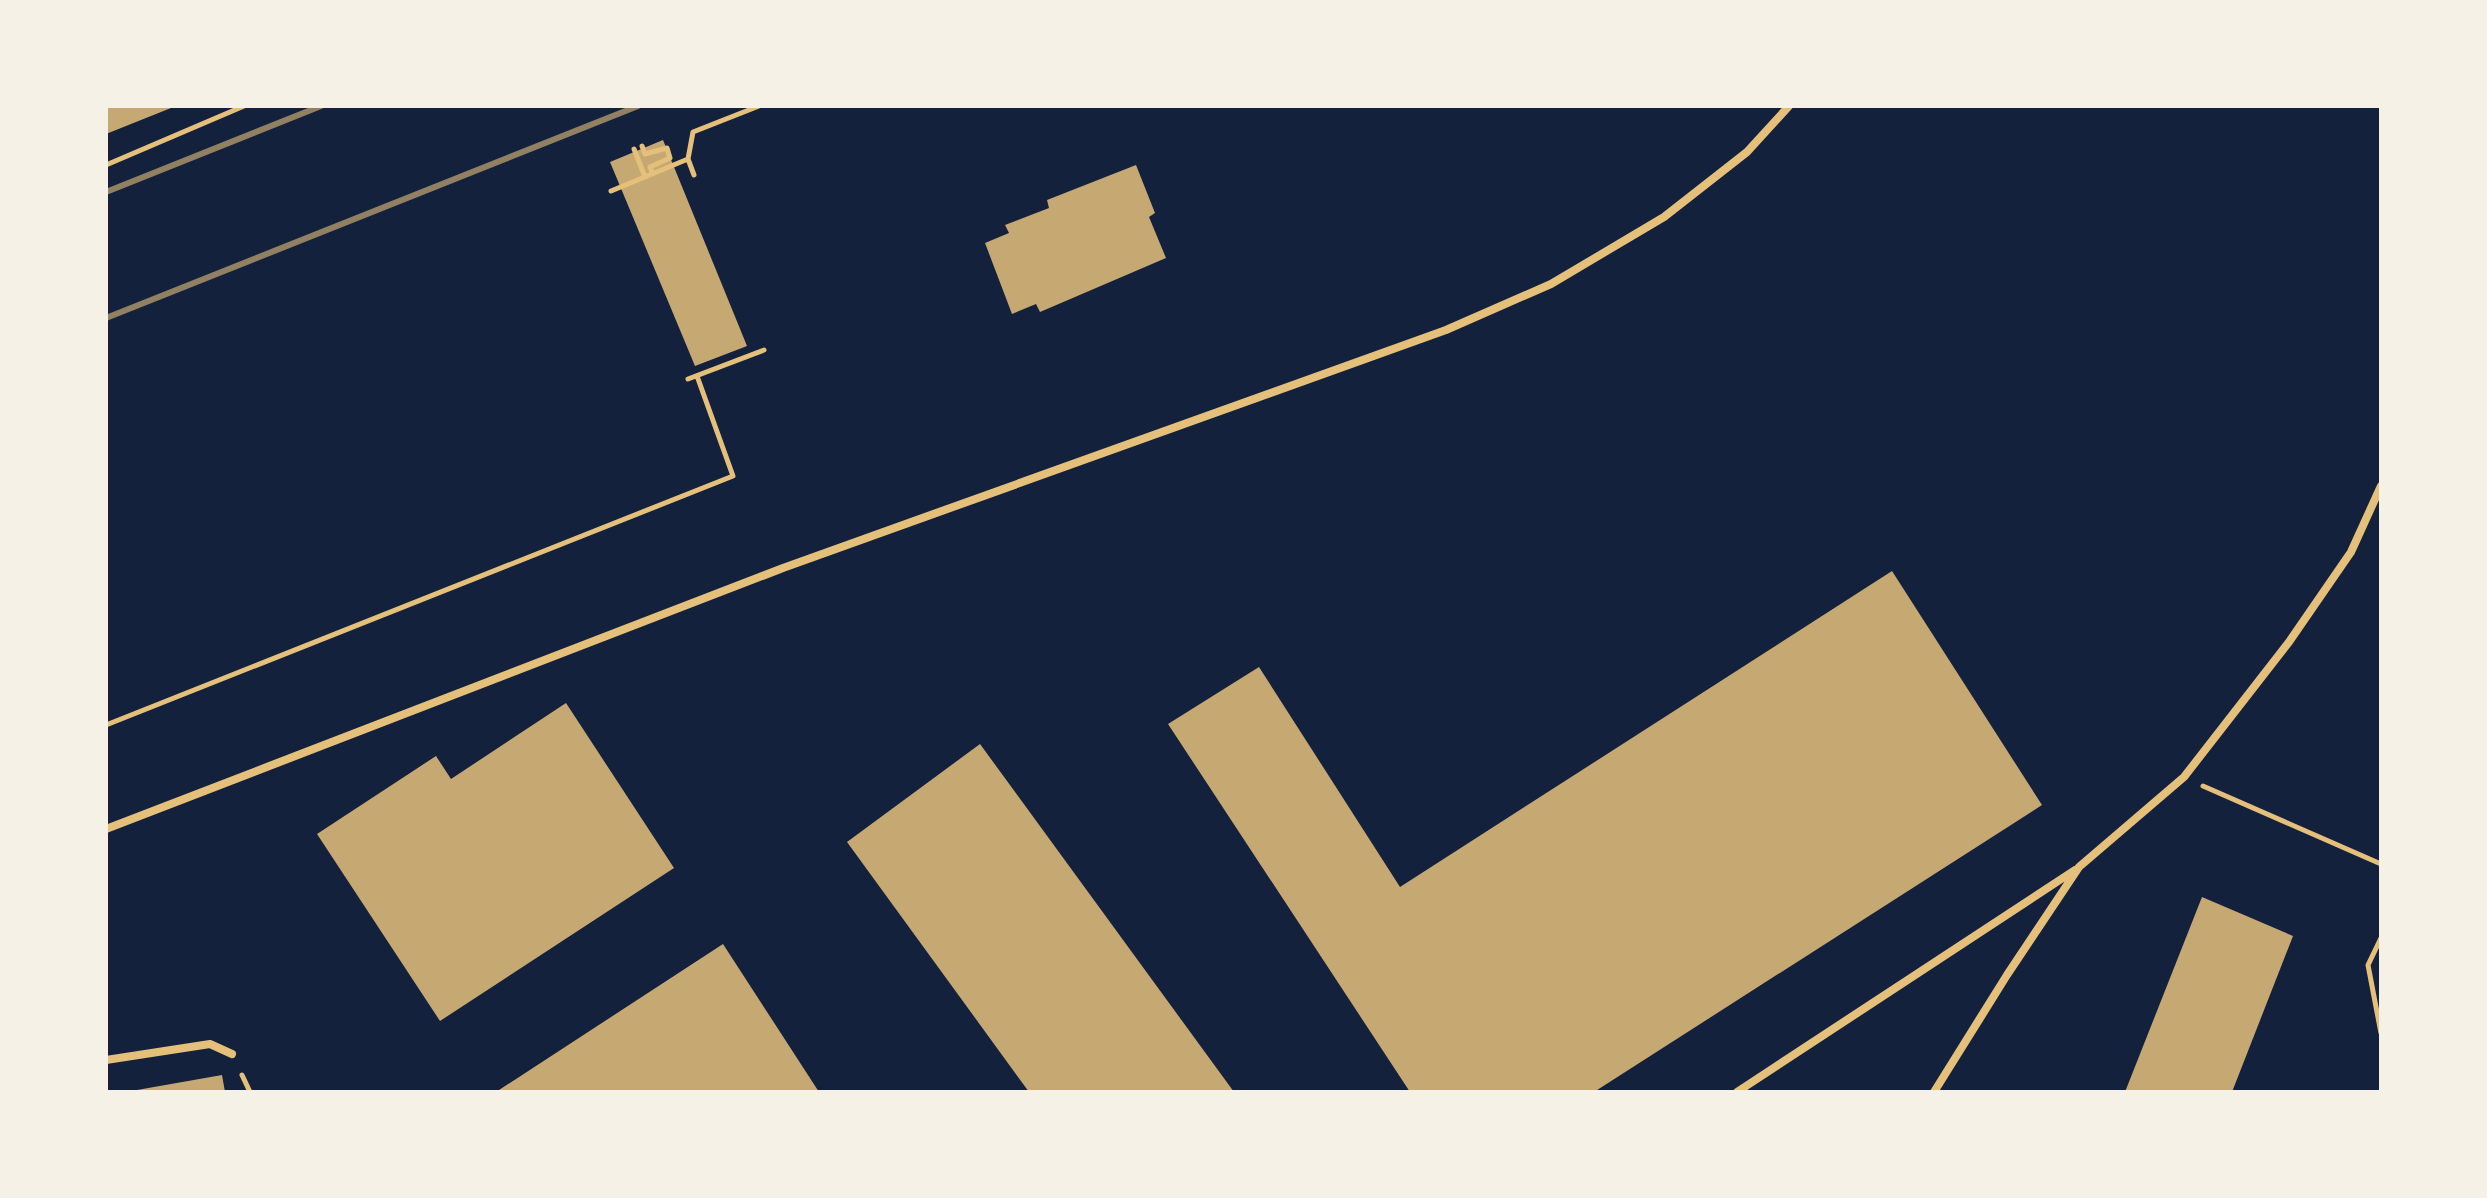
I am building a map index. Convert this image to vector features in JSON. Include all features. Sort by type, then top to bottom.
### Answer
[{"type":"street","points":[[106,829],[783,568],[1446,330],[1551,284],[1664,217],[1747,152],[1789,106]]},
{"type":"street","points":[[1737,1092],[2079,867],[2184,777],[2289,642],[2351,552],[2381,486]]},
{"type":"street","points":[[1934,1092],[2079,867]]},
{"type":"street","points":[[106,1060],[210,1044],[232,1054]]},
{"type":"path","points":[[106,165],[244,106]]},
{"type":"path","points":[[694,175],[688,159],[693,132],[759,106]]},
{"type":"path","points":[[642,146],[645,154],[667,148],[670,158],[650,167],[653,174]]},
{"type":"path","points":[[634,149],[645,177]]},
{"type":"path","points":[[611,191],[688,159]]},
{"type":"path","points":[[688,379],[764,350]]},
{"type":"path","points":[[721,356],[725,365]]},
{"type":"path","points":[[106,725],[733,476],[697,376]]},
{"type":"path","points":[[2184,777],[2381,864]]},
{"type":"path","points":[[2381,938],[2368,965],[2381,1033]]},
{"type":"building","points":[[106,106],[176,106],[106,134]]},
{"type":"building","points":[[663,140],[747,346],[695,366],[610,162]]},
{"type":"building","points":[[1136,165],[1155,213],[1149,217],[1166,258],[1040,312],[1036,304],[1012,314],[985,243],[1009,233],[1005,225],[1049,208],[1047,200]]},
{"type":"building","points":[[1892,571],[2042,805],[1594,1092],[1410,1092],[1168,724],[1259,667],[1400,887]]},
{"type":"building","points":[[566,703],[674,868],[440,1021],[317,834],[436,756],[451,779]]},
{"type":"building","points":[[980,744],[1234,1092],[1029,1092],[847,842]]},
{"type":"building","points":[[2202,897],[2293,936],[2232,1092],[2125,1092]]},
{"type":"building","points":[[723,944],[819,1092],[496,1092]]},
{"type":"building","points":[[222,1075],[225,1092],[137,1090]]},
{"type":"railway","points":[[106,192],[321,106]]},
{"type":"railway","points":[[106,318],[638,106]]}]
